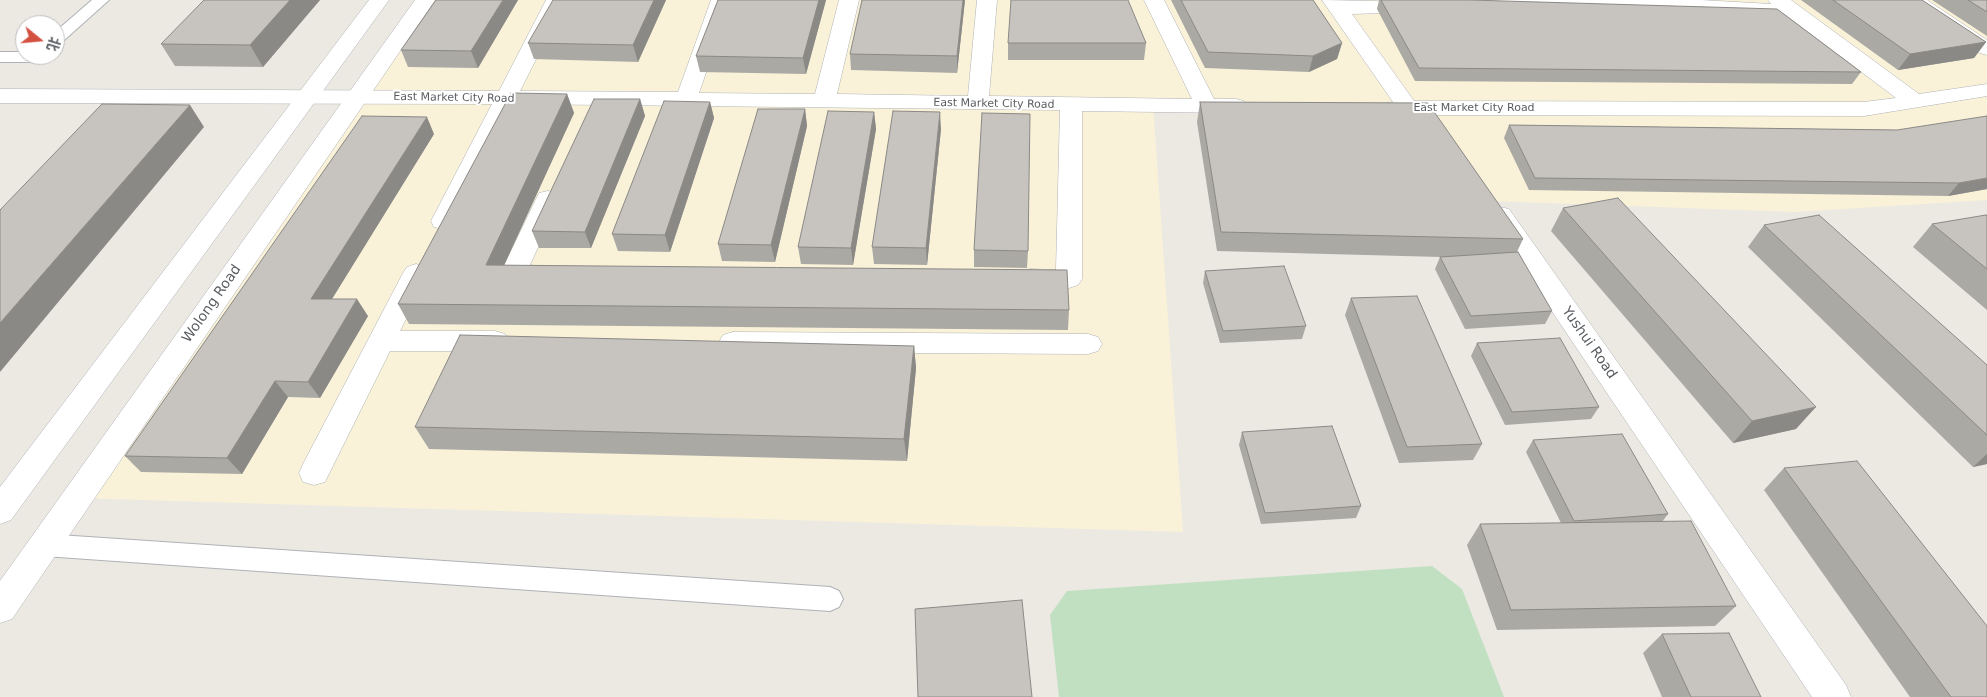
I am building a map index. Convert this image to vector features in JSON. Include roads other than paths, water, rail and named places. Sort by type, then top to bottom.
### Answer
[{"type":"street","points":[[0,511],[379,0]]},
{"type":"street","name":"Wolong Road","points":[[0,608],[425,0]]},
{"type":"street","points":[[314,473],[556,0]]},
{"type":"street","points":[[686,100],[721,0]]},
{"type":"street","points":[[824,102],[849,0]]},
{"type":"street","points":[[978,103],[987,0]]},
{"type":"street","points":[[1154,0],[1206,106]]},
{"type":"street","points":[[1914,0],[1987,49]]},
{"type":"street","points":[[1484,2],[1646,2],[1785,5],[1914,101]]},
{"type":"street","points":[[1335,4],[1434,5]]},
{"type":"street","points":[[1335,4],[1408,108],[1436,130]]},
{"type":"street","name":"East Market City Road","points":[[1370,107],[1864,109],[1987,90]]},
{"type":"street","name":"East Market City Road","points":[[0,96],[596,98],[1254,106]]},
{"type":"street","points":[[583,124],[596,98]]},
{"type":"street","points":[[1009,278],[1068,279],[1071,104]]},
{"type":"street","points":[[558,177],[513,274],[562,274]]},
{"type":"street","name":"Yushui Road","points":[[1485,193],[1833,697]]},
{"type":"street","points":[[382,340],[521,341]]},
{"type":"street","points":[[710,342],[1088,344]]},
{"type":"lane","points":[[65,31],[101,0]]},
{"type":"lane","points":[[0,57],[15,57]]},
{"type":"lane","points":[[44,545],[830,599]]}]
